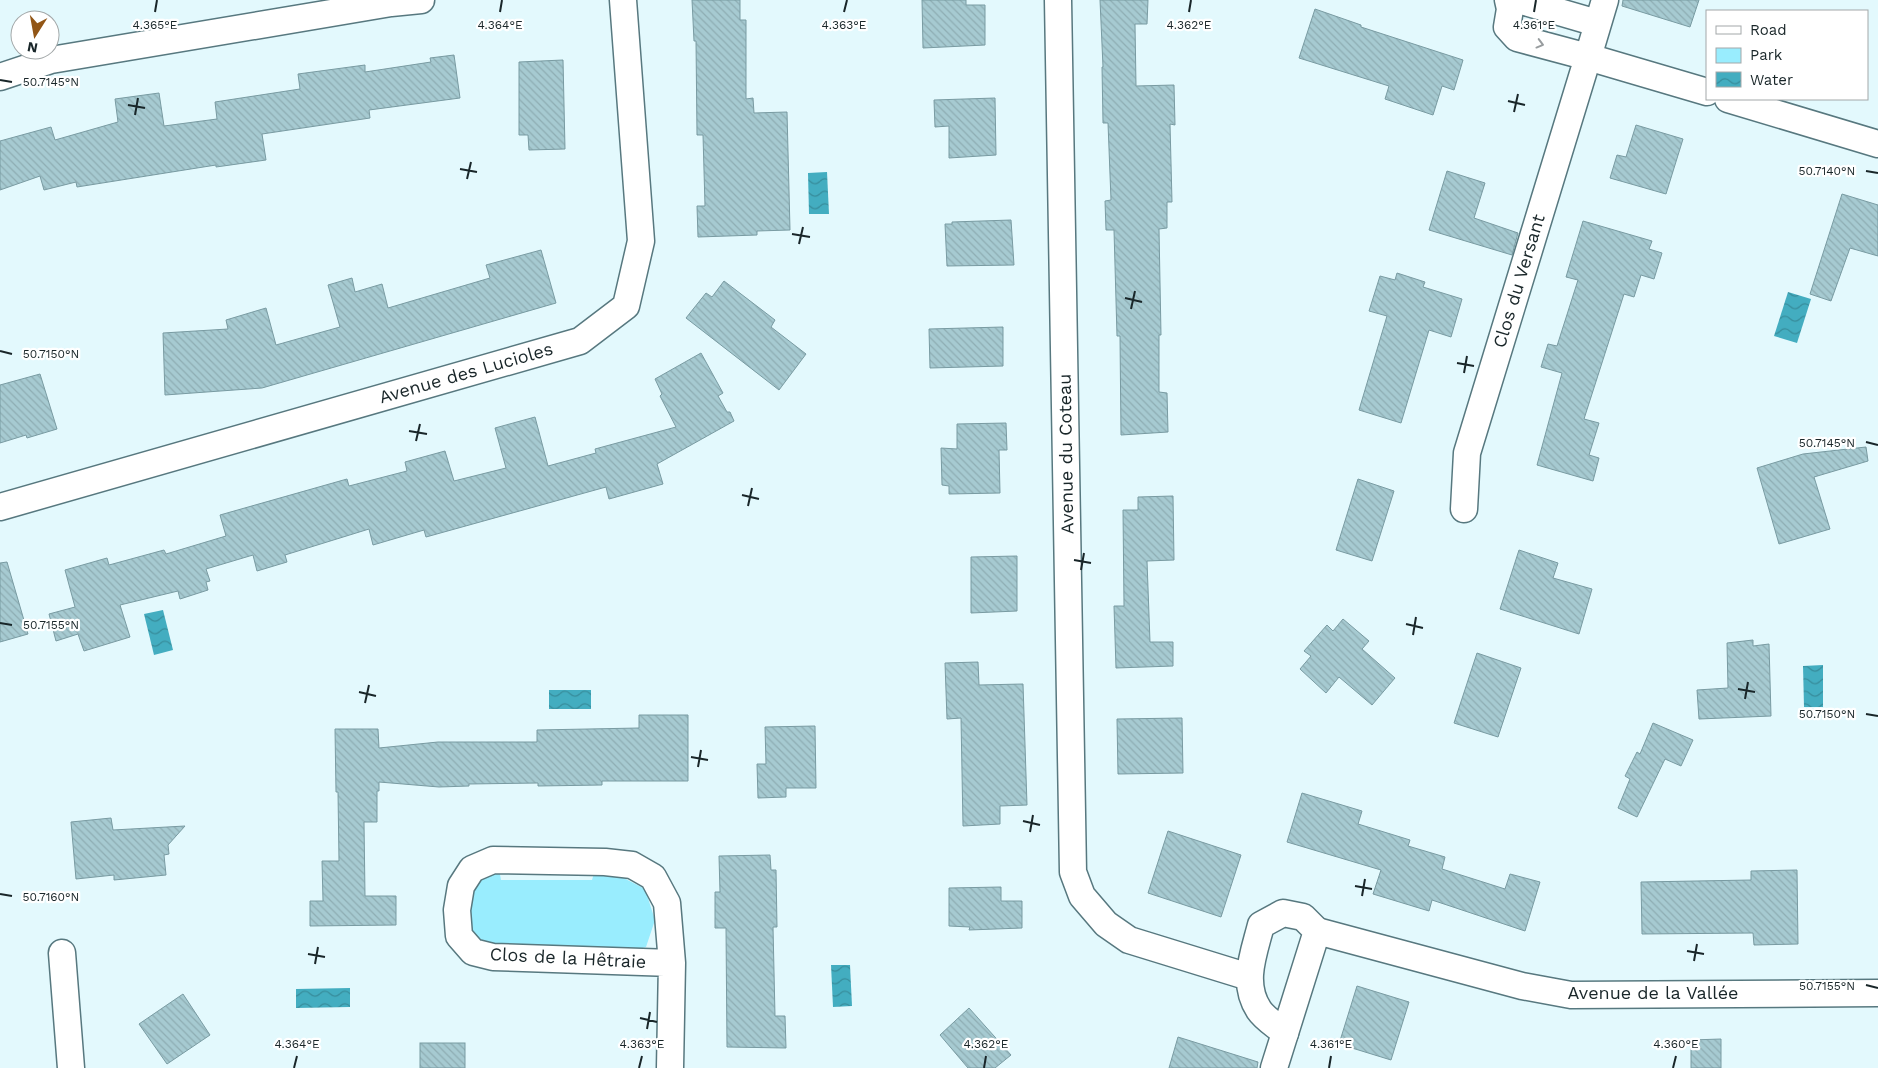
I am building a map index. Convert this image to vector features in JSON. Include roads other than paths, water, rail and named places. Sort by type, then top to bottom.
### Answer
[{"type":"street","points":[[0,77],[51,60],[392,3],[421,0]]},
{"type":"street","name":"Avenue des Lucioles","points":[[0,507],[580,341],[626,306],[641,241],[623,0]]},
{"type":"street","name":"Avenue du Coteau","points":[[1058,0],[1073,872],[1082,896],[1106,924],[1129,940],[1249,977]]},
{"type":"street","points":[[1508,0],[1510,9],[1507,27],[1517,38],[1588,56],[1706,92]]},
{"type":"street","points":[[1518,0],[1601,12]]},
{"type":"street","name":"Clos du Versant","points":[[1464,509],[1467,453],[1601,12]]},
{"type":"street","points":[[1731,100],[1878,144]]},
{"type":"street","name":"Clos de la Hêtraie","points":[[670,1068],[672,963],[667,903],[653,877],[632,865],[605,862],[493,860],[472,869],[461,886],[457,910],[459,936],[473,952],[494,957],[672,963]]},
{"type":"street","points":[[1274,1068],[1285,1033],[1317,931],[1303,917],[1283,913],[1261,925],[1249,977],[1250,992],[1260,1011],[1285,1033]]},
{"type":"street","name":"Avenue de la Vallée","points":[[1317,931],[1522,986],[1571,995],[1878,993]]},
{"type":"street","points":[[62,953],[71,1068]]},
{"type":"water","points":[[827,172],[829,214],[809,214],[808,173]]},
{"type":"water","points":[[1788,292],[1811,299],[1797,343],[1774,336]]},
{"type":"water","points":[[163,610],[173,650],[154,655],[144,614]]},
{"type":"water","points":[[1823,665],[1823,707],[1804,707],[1803,666]]},
{"type":"water","points":[[549,690],[591,690],[591,709],[549,709]]},
{"type":"water","points":[[831,965],[850,965],[852,1006],[833,1007]]},
{"type":"water","points":[[350,988],[350,1007],[296,1008],[296,989]]}]
